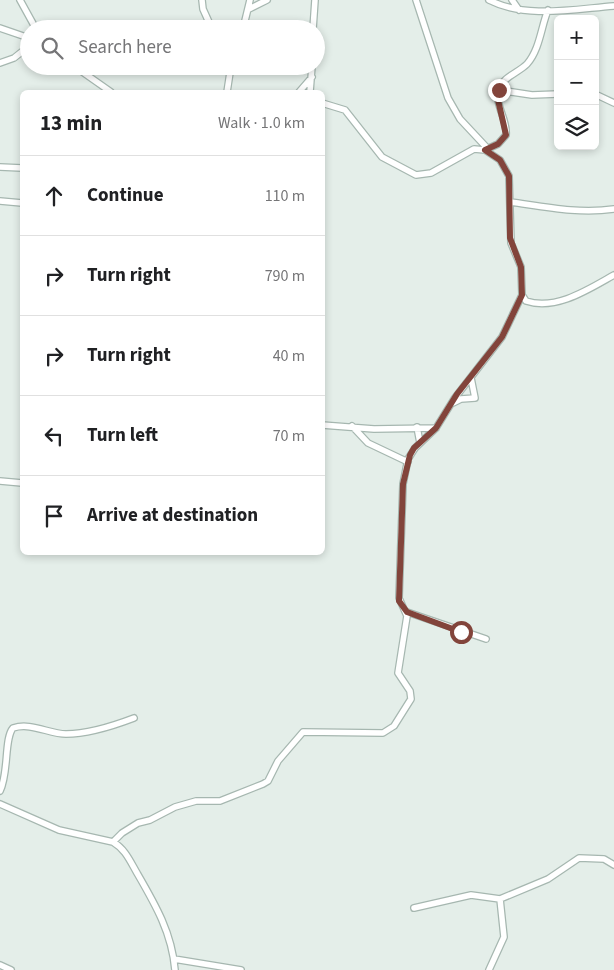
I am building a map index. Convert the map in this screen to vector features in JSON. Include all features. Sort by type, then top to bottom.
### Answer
[{"type":"street","points":[[20,0],[31,20]]},
{"type":"street","points":[[202,0],[203,9],[208,20]]},
{"type":"street","points":[[246,20],[250,0]]},
{"type":"street","points":[[249,9],[267,0]]},
{"type":"street","points":[[314,20],[315,0]]},
{"type":"street","points":[[113,842],[122,833],[138,823],[150,820],[175,807],[196,802],[220,801],[263,784],[268,780],[275,766],[298,735],[303,732],[384,733],[394,726],[411,699],[410,691],[398,673],[407,612],[399,598],[403,484],[408,462],[412,451],[436,428],[451,404],[505,332],[522,295],[521,267],[511,243],[509,176],[506,168],[460,119],[448,98],[416,0]]},
{"type":"street","points":[[491,0],[519,10],[614,6]]},
{"type":"street","points":[[512,0],[519,10]]},
{"type":"street","points":[[325,104],[345,110],[382,157],[416,175],[431,173],[468,151],[487,149],[498,144],[506,135],[498,100],[499,90],[506,78],[529,62],[548,10]]},
{"type":"street","points":[[0,28],[20,35]]},
{"type":"street","points":[[0,63],[14,58],[20,53]]},
{"type":"street","points":[[87,75],[108,90]]},
{"type":"street","points":[[227,90],[230,75]]},
{"type":"street","points":[[301,90],[313,75]]},
{"type":"street","points":[[310,90],[313,75]]},
{"type":"street","points":[[499,90],[532,95],[554,94]]},
{"type":"street","points":[[599,96],[614,102]]},
{"type":"street","points":[[0,167],[20,168]]},
{"type":"street","points":[[0,201],[20,203]]},
{"type":"street","points":[[511,202],[542,205],[570,211],[614,209]]},
{"type":"street","points":[[518,303],[567,300],[614,275]]},
{"type":"street","points":[[522,295],[527,301]]},
{"type":"street","points":[[451,404],[461,399],[474,399],[471,378]]},
{"type":"street","points":[[325,425],[374,428],[436,428]]},
{"type":"street","points":[[352,426],[368,443],[408,462]]},
{"type":"street","points":[[417,427],[420,443]]},
{"type":"street","points":[[0,481],[20,483]]},
{"type":"street","points":[[407,612],[486,639]]},
{"type":"street","points":[[0,791],[6,773],[9,735],[13,728],[30,727],[57,733],[75,733],[115,725],[134,718]]},
{"type":"street","points":[[0,804],[59,830],[113,842],[124,851],[151,894],[166,928],[175,970]]},
{"type":"street","points":[[414,908],[471,895],[500,899],[548,879],[579,858],[604,859],[614,865]]},
{"type":"street","points":[[490,970],[504,938],[500,899]]},
{"type":"street","points":[[174,959],[241,970]]},
{"type":"street","points":[[0,965],[11,970]]},
{"type":"route","points":[[461,632],[407,612],[399,601],[403,537],[403,484],[408,459],[412,451],[436,428],[457,394],[468,383],[475,370],[484,362],[502,337],[522,295],[521,267],[510,238],[511,202],[509,176],[500,160],[485,150],[498,144],[506,135],[498,100],[499,90]]}]
